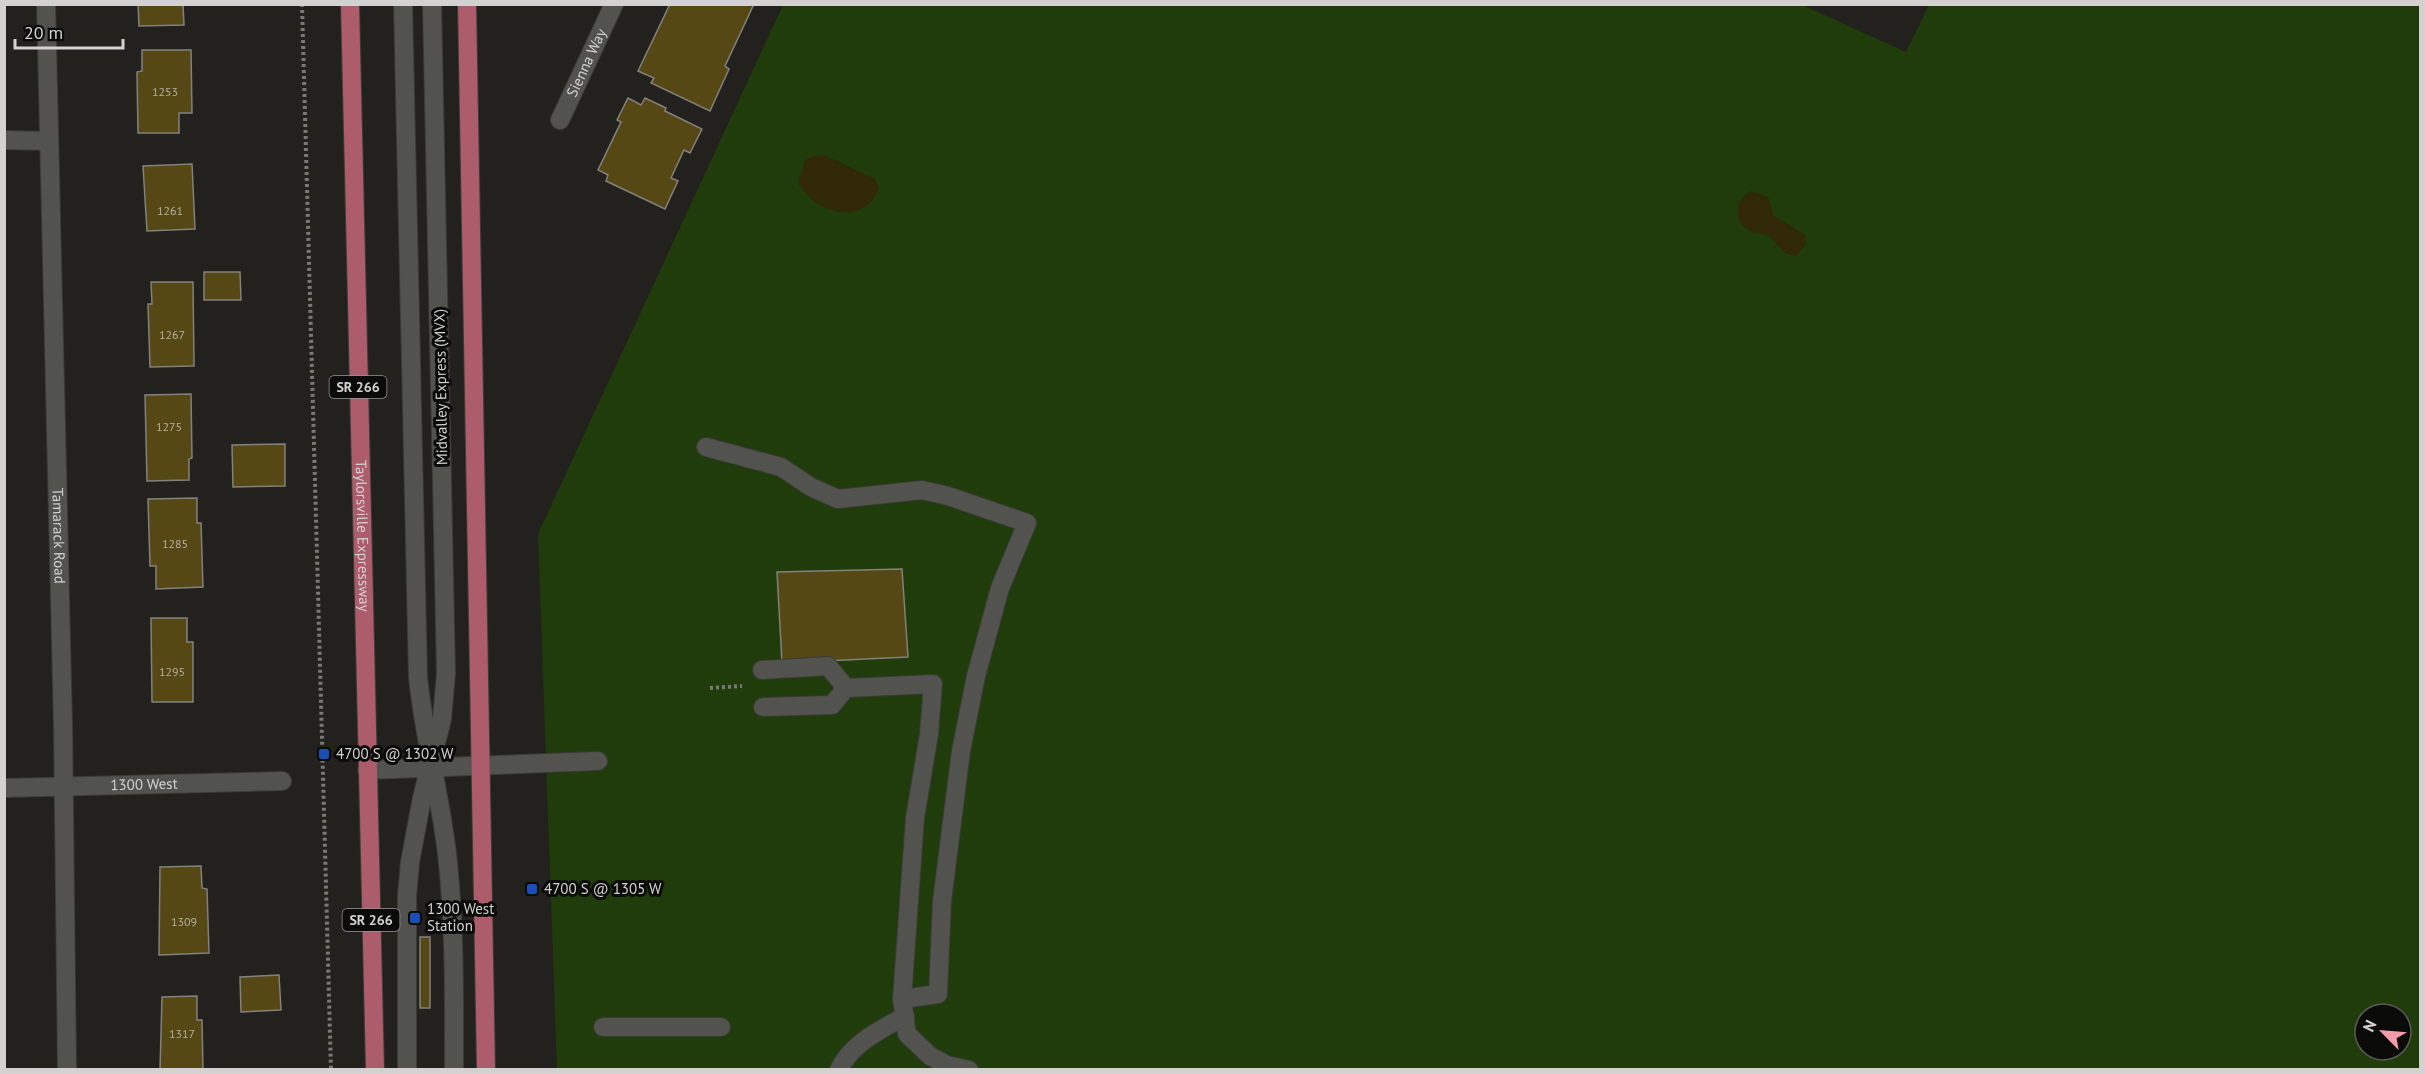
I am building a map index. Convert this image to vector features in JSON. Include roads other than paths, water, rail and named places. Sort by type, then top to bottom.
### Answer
[{"type":"main road","name":"Taylorsville Expressway","points":[[350,4],[375,1070]]},
{"type":"main road","points":[[466,4],[486,1070]]},
{"type":"street","name":"Tamarack Road","points":[[46,4],[67,1070]]},
{"type":"street","name":"Midvalley Express (MVX)","points":[[403,4],[418,677],[430,767],[438,799],[448,863],[454,1070]]},
{"type":"street","name":"Midvalley Express (MVX)","points":[[407,1070],[408,881],[415,828],[442,719],[446,673],[432,4]]},
{"type":"street","name":"Sienna Way","points":[[560,120],[614,4]]},
{"type":"street","points":[[4,140],[49,141]]},
{"type":"street","points":[[706,447],[781,467],[811,487],[838,499],[922,490],[948,496],[1027,523],[1000,588],[976,676],[961,751],[942,901],[938,994],[904,1007],[866,1038],[842,1063],[839,1070]]},
{"type":"street","points":[[762,670],[828,666],[846,688]]},
{"type":"street","points":[[763,707],[832,705],[846,688],[933,684],[929,734],[915,818],[904,1007],[908,1034],[930,1056],[948,1065],[969,1070]]},
{"type":"street","points":[[367,770],[598,761]]},
{"type":"street","name":"1300 West","points":[[4,788],[282,781]]},
{"type":"street","points":[[603,1027],[721,1027]]},
{"type":"place","name":"4700 S @ 1302 W","points":[[324,754]]},
{"type":"place","name":"4700 S @ 1305 W","points":[[532,889]]},
{"type":"place","name":"1300 West Station","points":[[415,918]]}]
